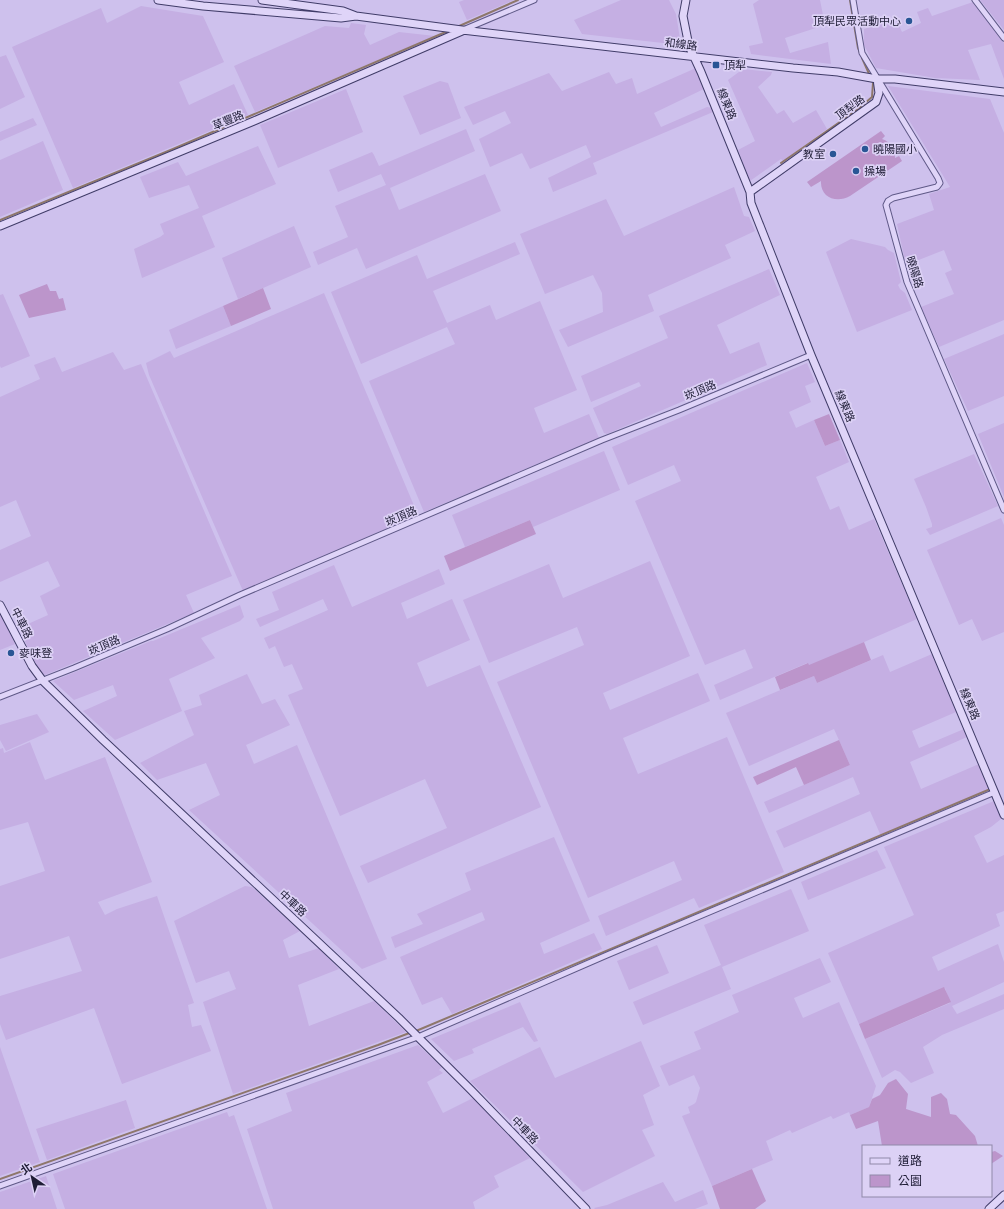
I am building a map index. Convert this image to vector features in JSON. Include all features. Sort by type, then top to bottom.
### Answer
[{"type":"street","name":"和線路","points":[[158,0],[203,6],[334,18],[356,16]]},
{"type":"street","name":"和線路","points":[[262,0],[343,11],[356,16],[462,30],[838,72],[877,79],[895,79],[1004,92]]},
{"type":"street","points":[[462,30],[534,0]]},
{"type":"street","name":"線東路","points":[[686,0],[683,16],[689,46],[750,192],[751,203],[811,355],[1004,815]]},
{"type":"street","points":[[853,0],[862,53],[877,79]]},
{"type":"street","points":[[975,0],[1004,38]]},
{"type":"street","name":"草豐路","points":[[0,226],[254,121],[462,30]]},
{"type":"street","name":"頂犁路","points":[[750,192],[876,102],[878,93],[877,79]]},
{"type":"street","name":"曉陽路","points":[[877,79],[940,183],[937,186],[893,198],[888,201],[886,205],[906,282],[1004,510]]},
{"type":"street","name":"崁頂路","points":[[0,697],[43,681],[167,629],[240,595],[595,443],[811,355]]},
{"type":"street","name":"中車路","points":[[0,605],[32,666],[43,681],[103,740],[418,1037],[586,1209]]},
{"type":"street","points":[[0,1186],[418,1037],[614,952],[995,792]]},
{"type":"street","points":[[989,1209],[1004,1195]]},
{"type":"shaded area","points":[[464,0],[514,0],[467,20],[459,2]]},
{"type":"shaded area","points":[[621,0],[669,0],[676,14],[681,45],[582,34],[574,20]]},
{"type":"shaded area","points":[[759,0],[820,0],[825,25],[785,38],[790,53],[828,42],[831,64],[751,54],[749,46],[763,43],[753,4]]},
{"type":"shaded area","points":[[980,0],[1004,0],[1004,30]]},
{"type":"shaded area","points":[[973,2],[1004,43],[1004,79],[991,44],[968,50],[980,80],[935,78],[876,68],[864,45],[864,29],[896,19],[902,32],[921,23],[917,12],[928,8],[932,16]]},
{"type":"shaded area","points":[[141,6],[203,16],[224,62],[179,82],[189,105],[234,84],[248,115],[73,188],[12,47],[101,8],[107,23]]},
{"type":"shaded area","points":[[351,23],[366,25],[364,34],[370,45],[399,32],[435,36],[255,112],[234,66],[325,26],[349,28]]},
{"type":"shaded area","points":[[6,55],[25,97],[0,109],[0,57]]},
{"type":"shaded area","points":[[696,68],[706,88],[654,113],[661,127],[707,107],[712,108],[713,112],[593,163],[597,174],[553,192],[548,178],[591,157],[586,145],[530,169],[522,153],[490,167],[479,139],[511,123],[505,111],[473,125],[464,107],[549,73],[562,91],[609,72],[616,84],[632,78],[637,94]]},
{"type":"shaded area","points":[[743,69],[772,72],[771,75],[758,87],[777,114],[784,110],[793,123],[816,110],[827,129],[783,161],[781,159],[750,181],[738,150],[755,141],[728,80]]},
{"type":"shaded area","points":[[440,81],[448,83],[461,118],[420,135],[403,96]]},
{"type":"shaded area","points":[[888,86],[990,99],[1004,133],[1004,320],[939,347],[921,307],[954,294],[945,273],[952,270],[944,250],[906,265],[897,224],[934,210],[929,194],[950,187]]},
{"type":"shaded area","points":[[346,89],[363,132],[278,168],[260,125]]},
{"type":"shaded area","points":[[33,118],[37,125],[0,141],[0,132]]},
{"type":"shaded area","points":[[466,129],[475,151],[390,188],[399,210],[485,174],[501,211],[366,269],[357,248],[318,265],[313,252],[348,237],[335,206],[386,185],[381,174],[338,192],[329,170],[372,152],[379,166]]},
{"type":"shaded area","points":[[43,141],[63,190],[0,217],[0,160]]},
{"type":"shaded area","points":[[258,146],[276,184],[202,216],[215,247],[142,278],[134,249],[164,234],[160,224],[199,208],[189,185],[149,198],[140,177],[178,162],[186,176]]},
{"type":"shaded area","points":[[734,187],[744,216],[749,217],[755,231],[725,245],[731,258],[648,295],[654,311],[568,347],[559,330],[603,312],[602,293],[593,275],[545,294],[520,234],[606,199],[624,236]]},
{"type":"shaded area","points":[[294,226],[311,267],[238,299],[222,258]]},
{"type":"shaded area","points":[[851,239],[885,247],[894,253],[901,282],[898,285],[905,293],[912,310],[857,332],[826,252]]},
{"type":"shaded area","points":[[515,242],[520,254],[433,291],[447,323],[490,305],[496,320],[540,301],[577,390],[534,408],[544,433],[589,414],[599,438],[424,512],[369,381],[455,344],[447,327],[361,364],[331,292],[417,255],[427,279]]},
{"type":"shaded area","points":[[769,269],[780,295],[717,325],[730,354],[759,342],[767,365],[607,434],[604,433],[593,408],[641,386],[639,382],[591,402],[581,376],[668,338],[659,316]]},
{"type":"shaded area","points":[[324,293],[418,515],[243,591],[149,375],[146,363],[170,351],[174,358]]},
{"type":"shaded area","points":[[3,294],[30,356],[1,368],[0,295]]},
{"type":"shaded area","points":[[223,306],[231,326],[176,349],[169,330]]},
{"type":"shaded area","points":[[1004,334],[1004,396],[968,411],[944,359]]},
{"type":"shaded area","points":[[113,352],[124,370],[141,364],[232,576],[186,595],[194,613],[45,675],[38,670],[19,628],[48,615],[40,596],[60,586],[48,561],[0,582],[0,550],[31,536],[16,500],[0,507],[0,397],[40,379],[34,365],[55,357],[62,372]]},
{"type":"shaded area","points":[[807,363],[815,382],[805,386],[811,402],[789,412],[796,428],[814,420],[825,446],[840,440],[849,462],[816,477],[830,510],[839,506],[849,530],[874,519],[917,619],[809,666],[807,663],[720,700],[714,685],[753,668],[745,649],[705,665],[635,501],[681,481],[674,465],[628,485],[612,447]]},
{"type":"shaded area","points":[[1004,423],[1004,497],[978,434]]},
{"type":"shaded area","points":[[604,451],[620,490],[533,527],[530,520],[465,547],[452,515]]},
{"type":"shaded area","points":[[974,454],[998,506],[930,535],[926,529],[932,527],[932,524],[914,479]]},
{"type":"shaded area","points":[[1001,518],[1004,525],[1004,632],[982,641],[972,619],[959,625],[927,550]]},
{"type":"shaded area","points":[[650,561],[690,656],[603,693],[610,710],[698,673],[710,701],[623,738],[638,774],[727,737],[784,872],[699,908],[694,898],[606,936],[598,916],[682,880],[674,861],[588,898],[497,682],[584,645],[577,627],[489,663],[463,600],[549,564],[563,598]]},
{"type":"shaded area","points":[[334,565],[352,607],[439,569],[445,584],[401,603],[407,619],[452,599],[470,640],[417,663],[427,687],[480,665],[541,807],[368,883],[360,866],[447,828],[425,779],[340,816],[288,695],[303,689],[292,664],[284,667],[275,646],[269,649],[264,638],[328,610],[323,599],[260,627],[256,619],[279,610],[272,592]]},
{"type":"shaded area","points":[[240,605],[244,617],[240,621],[201,638],[215,658],[169,679],[182,711],[115,740],[83,711],[117,696],[113,685],[74,700],[53,681],[153,641]]},
{"type":"shaded area","points":[[0,612],[15,644],[0,650]]},
{"type":"shaded area","points":[[932,654],[956,712],[912,731],[919,748],[964,729],[967,737],[910,762],[921,789],[979,764],[990,789],[881,836],[870,811],[784,848],[776,831],[860,794],[853,777],[769,813],[764,802],[850,765],[834,729],[749,766],[726,713],[814,676],[817,683],[883,655],[890,672]]},
{"type":"shaded area","points":[[247,674],[262,704],[275,699],[290,725],[246,745],[254,764],[297,745],[387,959],[362,969],[189,810],[220,795],[206,763],[157,780],[140,763],[194,735],[184,711],[202,705],[199,695]]},
{"type":"shaded area","points":[[37,714],[49,732],[6,751],[0,740],[0,725]]},
{"type":"shaded area","points":[[30,742],[45,780],[105,757],[152,882],[98,902],[105,915],[117,909],[157,896],[194,1003],[188,1005],[192,1027],[201,1025],[211,1051],[122,1084],[94,1008],[6,1040],[0,1024],[0,996],[82,971],[69,936],[0,959],[0,886],[45,871],[28,822],[0,830],[0,749],[3,748],[4,753]]},
{"type":"shaded area","points":[[994,801],[1001,819],[991,827],[974,836],[987,863],[1004,855],[1004,911],[996,914],[1000,926],[932,957],[938,971],[998,944],[1004,962],[1004,982],[952,1006],[957,1014],[1004,994],[1004,1009],[942,1035],[923,1047],[934,1073],[911,1083],[900,1072],[895,1070],[882,1078],[865,1039],[950,1003],[945,988],[859,1024],[828,953],[914,915],[884,847]]},
{"type":"shaded area","points":[[554,837],[590,921],[540,943],[544,954],[594,933],[602,949],[452,1014],[442,997],[422,1005],[400,957],[485,920],[482,912],[395,948],[391,937],[423,924],[417,914],[471,890],[465,873]]},
{"type":"shaded area","points":[[877,850],[886,868],[808,900],[801,882]]},
{"type":"shaded area","points":[[245,886],[252,887],[300,931],[283,940],[289,958],[319,948],[339,969],[298,985],[309,1026],[374,1001],[406,1032],[233,1094],[203,1002],[236,989],[229,971],[196,983],[174,921]]},
{"type":"shaded area","points":[[791,889],[809,931],[722,967],[731,989],[643,1025],[633,1002],[721,965],[704,925]]},
{"type":"shaded area","points":[[657,945],[669,973],[629,990],[617,961]]},
{"type":"shaded area","points":[[820,958],[831,982],[794,998],[803,1018],[839,1002],[876,1086],[869,1107],[850,1115],[849,1112],[833,1119],[831,1116],[792,1133],[790,1130],[766,1141],[773,1160],[712,1186],[682,1116],[690,1113],[688,1107],[696,1102],[700,1088],[694,1075],[669,1086],[660,1066],[701,1049],[694,1032],[739,1012],[732,995]]},
{"type":"shaded area","points":[[520,1002],[538,1041],[534,1042],[523,1027],[472,1049],[474,1053],[454,1061],[431,1039]]},
{"type":"shaded area","points":[[641,1041],[660,1086],[643,1095],[654,1125],[642,1130],[655,1156],[583,1192],[470,1081],[540,1047],[555,1078]]},
{"type":"shaded area","points":[[418,1045],[442,1067],[439,1070],[443,1073],[427,1082],[443,1113],[473,1098],[530,1158],[494,1176],[499,1187],[473,1202],[475,1209],[273,1209],[247,1129],[292,1111],[286,1093]]},
{"type":"shaded area","points":[[0,1047],[40,1162],[0,1176]]},
{"type":"shaded area","points":[[126,1100],[135,1128],[47,1160],[36,1129]]},
{"type":"shaded area","points":[[227,1112],[229,1117],[234,1115],[267,1209],[65,1209],[53,1174]]},
{"type":"shaded area","points":[[46,1176],[57,1209],[0,1209],[0,1192]]},
{"type":"shaded area","points":[[663,1182],[675,1202],[703,1190],[708,1204],[695,1209],[594,1208],[607,1205]]},
{"type":"green space","points":[[881,131],[885,136],[882,139],[892,146],[895,158],[899,156],[902,161],[845,198],[830,198],[823,191],[821,181],[811,187],[807,182]]},
{"type":"green space","points":[[47,284],[50,291],[56,291],[59,299],[63,298],[66,310],[29,318],[19,295]]},
{"type":"green space","points":[[263,288],[271,309],[231,326],[223,306]]},
{"type":"green space","points":[[829,414],[840,440],[825,446],[814,420]]},
{"type":"green space","points":[[530,520],[536,534],[450,571],[444,556]]},
{"type":"green space","points":[[864,642],[871,660],[817,683],[814,676],[780,690],[775,677],[808,663],[809,665]]},
{"type":"green space","points":[[839,740],[850,765],[804,785],[796,767],[757,785],[753,777]]},
{"type":"green space","points":[[944,987],[951,1002],[865,1039],[859,1024]]},
{"type":"green space","points":[[896,1079],[908,1094],[906,1109],[931,1117],[931,1097],[941,1093],[947,1099],[950,1114],[956,1115],[975,1136],[978,1145],[882,1145],[878,1121],[856,1129],[850,1115],[869,1107],[872,1099],[880,1095],[888,1083]]},
{"type":"green space","points":[[995,1151],[1003,1156],[992,1163],[992,1152]]},
{"type":"green space","points":[[752,1169],[766,1201],[755,1209],[720,1209],[712,1186]]},
{"type":"waterway","points":[[457,27],[518,0]]},
{"type":"waterway","points":[[850,0],[860,53]]},
{"type":"waterway","points":[[0,220],[173,149],[448,31]]},
{"type":"waterway","points":[[862,58],[870,76]]},
{"type":"waterway","points":[[781,163],[857,110],[872,97],[872,80]]},
{"type":"waterway","points":[[416,1031],[988,790]]},
{"type":"waterway","points":[[0,1179],[412,1032]]},
{"type":"place","name":"頂犁民眾活動中心","points":[[909,21]]},
{"type":"place","name":"頂犁","points":[[716,65]]},
{"type":"place","name":"曉陽國小","points":[[865,149]]},
{"type":"place","name":"教室","points":[[833,154]]},
{"type":"place","name":"操場","points":[[856,171]]},
{"type":"place","name":"麥味登","points":[[11,653]]}]
